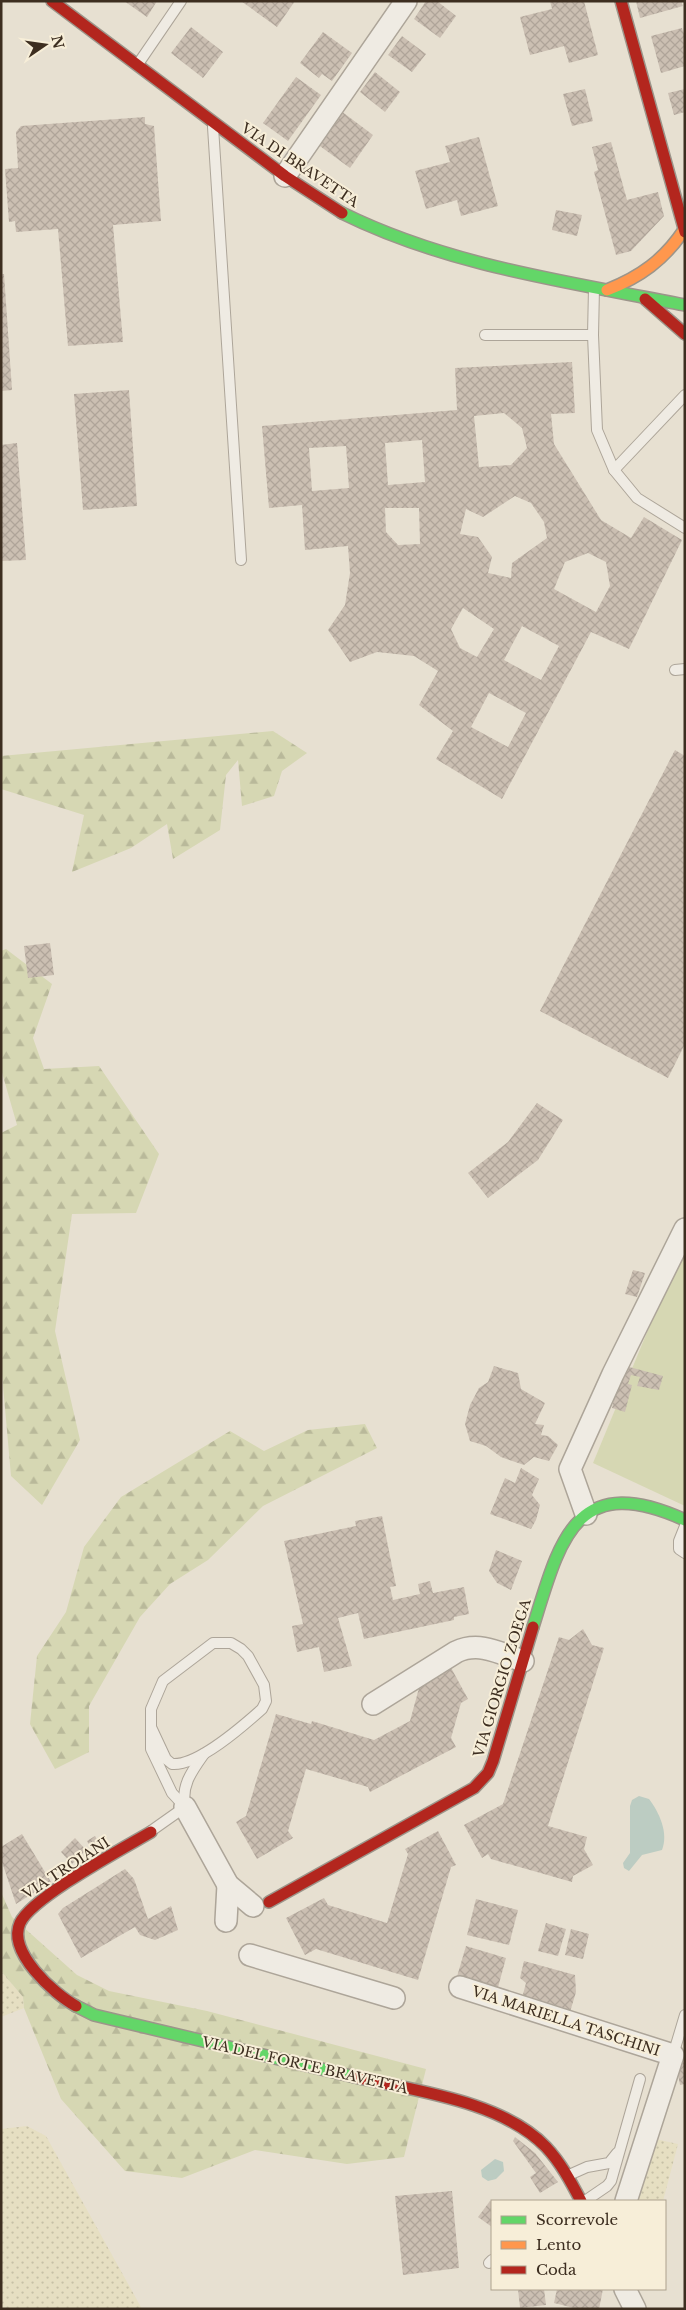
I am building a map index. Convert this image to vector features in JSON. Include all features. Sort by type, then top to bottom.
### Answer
[{"type":"street","name":"VIA DI BRAVETTA","points":[[52,1],[212,124],[338,211],[399,239],[475,262],[685,305]]},
{"type":"street","points":[[285,176],[406,1]]},
{"type":"street","points":[[607,290],[652,268],[666,256],[684,231],[621,1]]},
{"type":"street","points":[[645,298],[685,334]]},
{"type":"street","points":[[586,1514],[570,1469],[613,1374],[685,1229]]},
{"type":"street","name":"VIA GIORGIO ZOEGA","points":[[261,1904],[474,1788],[488,1773],[558,1551],[572,1526],[586,1514],[609,1504],[640,1502],[662,1509],[685,1520]]},
{"type":"street","points":[[373,1704],[463,1648],[479,1646],[523,1661]]},
{"type":"street","points":[[185,1807],[228,1885],[261,1904]]},
{"type":"street","name":"VIA TROIANI","points":[[20,1942],[20,1922],[28,1909],[151,1832]]},
{"type":"street","points":[[226,1921],[228,1885]]},
{"type":"street","name":"VIA DEL FORTE BRAVETTA","points":[[20,1942],[37,1974],[54,1993],[94,2015],[455,2100],[500,2115],[534,2135],[568,2176],[580,2200]]},
{"type":"street","points":[[250,1955],[394,1998]]},
{"type":"street","name":"VIA MARIELLA TASCHINI","points":[[460,1987],[673,2055]]},
{"type":"street","points":[[626,2200],[673,2055]]},
{"type":"street","points":[[626,2290],[635,2309]]},
{"type":"lane","points":[[137,65],[181,1]]},
{"type":"lane","points":[[212,124],[241,560]]},
{"type":"lane","points":[[594,287],[593,335],[597,430],[614,470],[637,498],[685,528]]},
{"type":"lane","points":[[485,335],[593,335]]},
{"type":"lane","points":[[614,470],[685,395]]},
{"type":"lane","points":[[685,1526],[679,1541],[680,1549],[685,1553]]},
{"type":"lane","points":[[226,1642],[237,1645],[248,1656],[264,1685],[266,1701],[258,1713],[204,1754],[187,1780],[183,1796],[185,1807],[172,1793],[153,1757],[151,1727],[153,1703],[161,1685],[168,1676],[213,1644],[226,1642]]},
{"type":"lane","points":[[151,1727],[166,1759],[172,1764],[204,1754]]},
{"type":"lane","points":[[151,1832],[185,1807]]},
{"type":"lane","points":[[673,2055],[685,2014]]},
{"type":"lane","points":[[586,2200],[607,2186],[611,2181],[640,2079]]},
{"type":"lane","points":[[568,2176],[577,2170],[609,2163],[618,2152]]},
{"type":"shaded area","points":[[639,1796],[649,1799],[656,1810],[664,1830],[664,1843],[662,1850],[642,1855],[629,1871],[624,1868],[623,1863],[630,1853],[630,1806],[632,1800]]},
{"type":"shaded area","points":[[1,1971],[23,1997],[24,2008],[1,2017]]},
{"type":"shaded area","points":[[27,2126],[46,2136],[142,2309],[1,2309],[1,2129]]},
{"type":"shaded area","points":[[655,2139],[678,2144],[663,2200],[636,2200]]},
{"type":"shaded area","points":[[495,2159],[503,2162],[504,2171],[496,2179],[488,2181],[482,2177],[481,2170]]},
{"type":"green space","points":[[273,731],[307,753],[282,771],[274,796],[242,806],[238,760],[226,775],[220,830],[173,859],[167,824],[131,848],[72,872],[84,815],[1,789],[1,756]]},
{"type":"green space","points":[[6,949],[52,984],[33,1038],[44,1069],[99,1066],[159,1154],[136,1213],[72,1214],[55,1331],[80,1440],[42,1505],[11,1476],[1,1363],[1,1133],[17,1125],[1,1069],[1,951]]},
{"type":"green space","points":[[685,1251],[685,1506],[593,1463],[655,1313]]},
{"type":"green space","points":[[365,1424],[377,1448],[263,1506],[208,1560],[170,1584],[140,1617],[89,1706],[89,1752],[55,1769],[30,1724],[37,1656],[66,1612],[84,1547],[121,1497],[230,1431],[264,1451],[308,1430]]},
{"type":"green space","points":[[1,1892],[12,1917],[77,1975],[109,1991],[207,2011],[426,2069],[404,2157],[347,2164],[255,2150],[182,2178],[125,2171],[61,2099],[24,2008],[23,1997],[1,1971]]},
{"type":"building","points":[[124,1],[157,1],[147,17]]},
{"type":"building","points":[[241,1],[295,1],[277,27]]},
{"type":"building","points":[[426,1],[437,1],[456,16],[440,38],[414,19]]},
{"type":"building","points":[[550,1],[584,1],[598,55],[569,63],[564,46],[530,55],[520,17],[552,9]]},
{"type":"building","points":[[636,1],[681,1],[683,6],[640,18]]},
{"type":"building","points":[[191,27],[223,52],[203,78],[171,53]]},
{"type":"building","points":[[682,28],[685,37],[685,66],[661,73],[651,36]]},
{"type":"building","points":[[323,32],[352,53],[332,81],[322,74],[319,78],[300,63]]},
{"type":"building","points":[[402,36],[426,54],[412,72],[388,55]]},
{"type":"building","points":[[375,72],[400,92],[385,112],[360,92]]},
{"type":"building","points":[[296,77],[321,95],[288,141],[263,123]]},
{"type":"building","points":[[585,89],[593,121],[572,126],[563,94]]},
{"type":"building","points":[[685,89],[685,112],[674,115],[668,93]]},
{"type":"building","points":[[337,108],[373,135],[350,168],[313,141]]},
{"type":"building","points":[[145,117],[145,124],[154,126],[161,221],[113,225],[123,342],[68,346],[58,229],[16,232],[15,221],[9,222],[5,169],[18,168],[16,132],[21,126]]},
{"type":"building","points":[[479,137],[498,206],[461,216],[457,200],[426,209],[415,171],[450,162],[445,146]]},
{"type":"building","points":[[611,142],[627,200],[658,192],[664,216],[631,251],[616,255],[594,172],[598,170],[592,147]]},
{"type":"building","points":[[556,210],[582,215],[577,236],[552,230]]},
{"type":"building","points":[[1,274],[4,274],[12,390],[1,391]]},
{"type":"building","points":[[572,362],[575,413],[551,414],[554,444],[601,520],[631,538],[644,517],[682,540],[629,649],[591,632],[502,799],[436,759],[453,731],[419,705],[438,671],[414,656],[377,652],[350,662],[328,630],[345,605],[350,573],[348,546],[305,550],[302,505],[269,508],[262,426],[457,410],[455,368]],"holes":[[[504,413],[522,428],[527,448],[511,465],[479,467],[474,416]],[[422,440],[425,482],[388,485],[385,443]],[[346,446],[349,488],[312,491],[309,448]],[[515,496],[531,503],[544,522],[547,538],[512,563],[511,578],[488,573],[492,557],[478,537],[460,534],[466,509],[483,517]],[[385,508],[419,508],[420,544],[398,545],[386,532]],[[588,553],[606,562],[610,586],[596,612],[554,589],[565,562]],[[463,608],[494,629],[477,657],[460,648],[451,629]],[[522,626],[559,646],[541,680],[504,660]],[[489,693],[526,713],[508,747],[471,727]]]},
{"type":"building","points":[[129,390],[137,506],[83,510],[74,394]]},
{"type":"building","points":[[17,443],[26,560],[1,561],[1,445]]},
{"type":"building","points":[[675,750],[685,756],[685,1044],[668,1078],[540,1011]]},
{"type":"building","points":[[50,943],[54,975],[28,978],[24,946]]},
{"type":"building","points":[[537,1103],[563,1120],[538,1160],[488,1198],[468,1173],[508,1142]]},
{"type":"building","points":[[633,1270],[645,1273],[637,1297],[625,1294]]},
{"type":"building","points":[[622,1365],[663,1376],[659,1390],[637,1386],[640,1377],[631,1375],[628,1384],[632,1385],[625,1412],[612,1408]]},
{"type":"building","points":[[494,1366],[518,1373],[521,1389],[545,1403],[535,1424],[544,1425],[541,1435],[548,1436],[558,1445],[549,1461],[534,1457],[524,1465],[501,1457],[486,1446],[470,1441],[465,1424],[470,1405],[479,1388],[488,1382]]},
{"type":"building","points":[[521,1468],[539,1479],[532,1495],[540,1505],[536,1520],[531,1529],[490,1514],[505,1478],[515,1483]]},
{"type":"building","points":[[382,1516],[396,1586],[390,1587],[393,1600],[420,1594],[418,1584],[430,1581],[433,1593],[464,1587],[469,1614],[454,1617],[454,1620],[364,1639],[358,1613],[338,1618],[352,1666],[324,1672],[319,1647],[297,1652],[292,1626],[303,1624],[284,1541],[356,1526],[355,1521]]},
{"type":"building","points":[[496,1550],[522,1561],[511,1590],[497,1583],[489,1571]]},
{"type":"building","points":[[583,1629],[592,1645],[604,1648],[548,1826],[587,1837],[584,1849],[593,1865],[573,1876],[572,1882],[491,1859],[488,1854],[482,1858],[464,1825],[503,1804],[559,1637],[569,1640]]},
{"type":"building","points":[[449,1664],[468,1699],[461,1703],[451,1738],[456,1747],[370,1792],[368,1787],[306,1769],[288,1831],[293,1838],[257,1859],[236,1822],[246,1816],[276,1714],[311,1724],[312,1721],[374,1740],[410,1721],[419,1688],[415,1682]]},
{"type":"building","points":[[438,1831],[456,1865],[451,1867],[418,1980],[316,1949],[305,1955],[286,1918],[324,1898],[328,1905],[387,1923],[408,1854],[405,1849]]},
{"type":"building","points":[[22,1834],[51,1882],[16,1904],[1,1859],[1,1847]]},
{"type":"building","points":[[95,1836],[99,1843],[91,1848],[87,1841]]},
{"type":"building","points":[[75,1838],[86,1850],[72,1864],[61,1852]]},
{"type":"building","points":[[125,1869],[134,1879],[148,1919],[171,1906],[178,1930],[155,1940],[140,1935],[135,1927],[81,1958],[58,1914],[63,1908]]},
{"type":"building","points":[[476,1899],[518,1910],[509,1945],[467,1935]]},
{"type":"building","points":[[546,1923],[566,1929],[558,1956],[538,1951]]},
{"type":"building","points":[[571,1929],[589,1934],[583,1959],[565,1955]]},
{"type":"building","points":[[466,1946],[506,1958],[497,1991],[456,1980]]},
{"type":"building","points":[[524,1961],[575,1975],[576,1992],[570,2012],[522,1998],[526,1983],[520,1978]]},
{"type":"building","points":[[685,2062],[685,2084],[680,2085],[676,2063]]},
{"type":"building","points":[[515,2137],[535,2153],[558,2182],[540,2193],[530,2177],[536,2173],[513,2141]]},
{"type":"building","points":[[452,2191],[459,2268],[403,2275],[395,2196]]},
{"type":"building","points":[[490,2201],[491,2226],[478,2217]]},
{"type":"building","points":[[518,2290],[544,2290],[546,2305],[520,2308]]},
{"type":"building","points":[[557,2290],[603,2290],[599,2309],[578,2309],[554,2303]]},
{"type":"traffic: fast","points":[[342,213],[424,247],[467,259],[554,280],[685,305]]},
{"type":"traffic: fast","points":[[533,1627],[553,1567],[564,1542],[578,1522],[596,1509],[619,1503],[648,1507],[685,1520]]},
{"type":"traffic: fast","points":[[76,2006],[94,2015],[355,2077]]},
{"type":"traffic: slow","points":[[607,290],[641,273],[660,259],[684,230]]},
{"type":"traffic: jam","points":[[52,1],[285,176],[342,213]]},
{"type":"traffic: jam","points":[[621,1],[685,232]]},
{"type":"traffic: jam","points":[[645,299],[685,334]]},
{"type":"traffic: jam","points":[[269,1902],[474,1788],[488,1773],[493,1761],[533,1627]]},
{"type":"traffic: jam","points":[[76,2006],[45,1982],[26,1959],[20,1947],[18,1934],[20,1923],[28,1912],[60,1887],[151,1832]]},
{"type":"traffic: jam","points":[[355,2077],[457,2100],[482,2108],[528,2131],[546,2147],[561,2166],[580,2200]]}]
